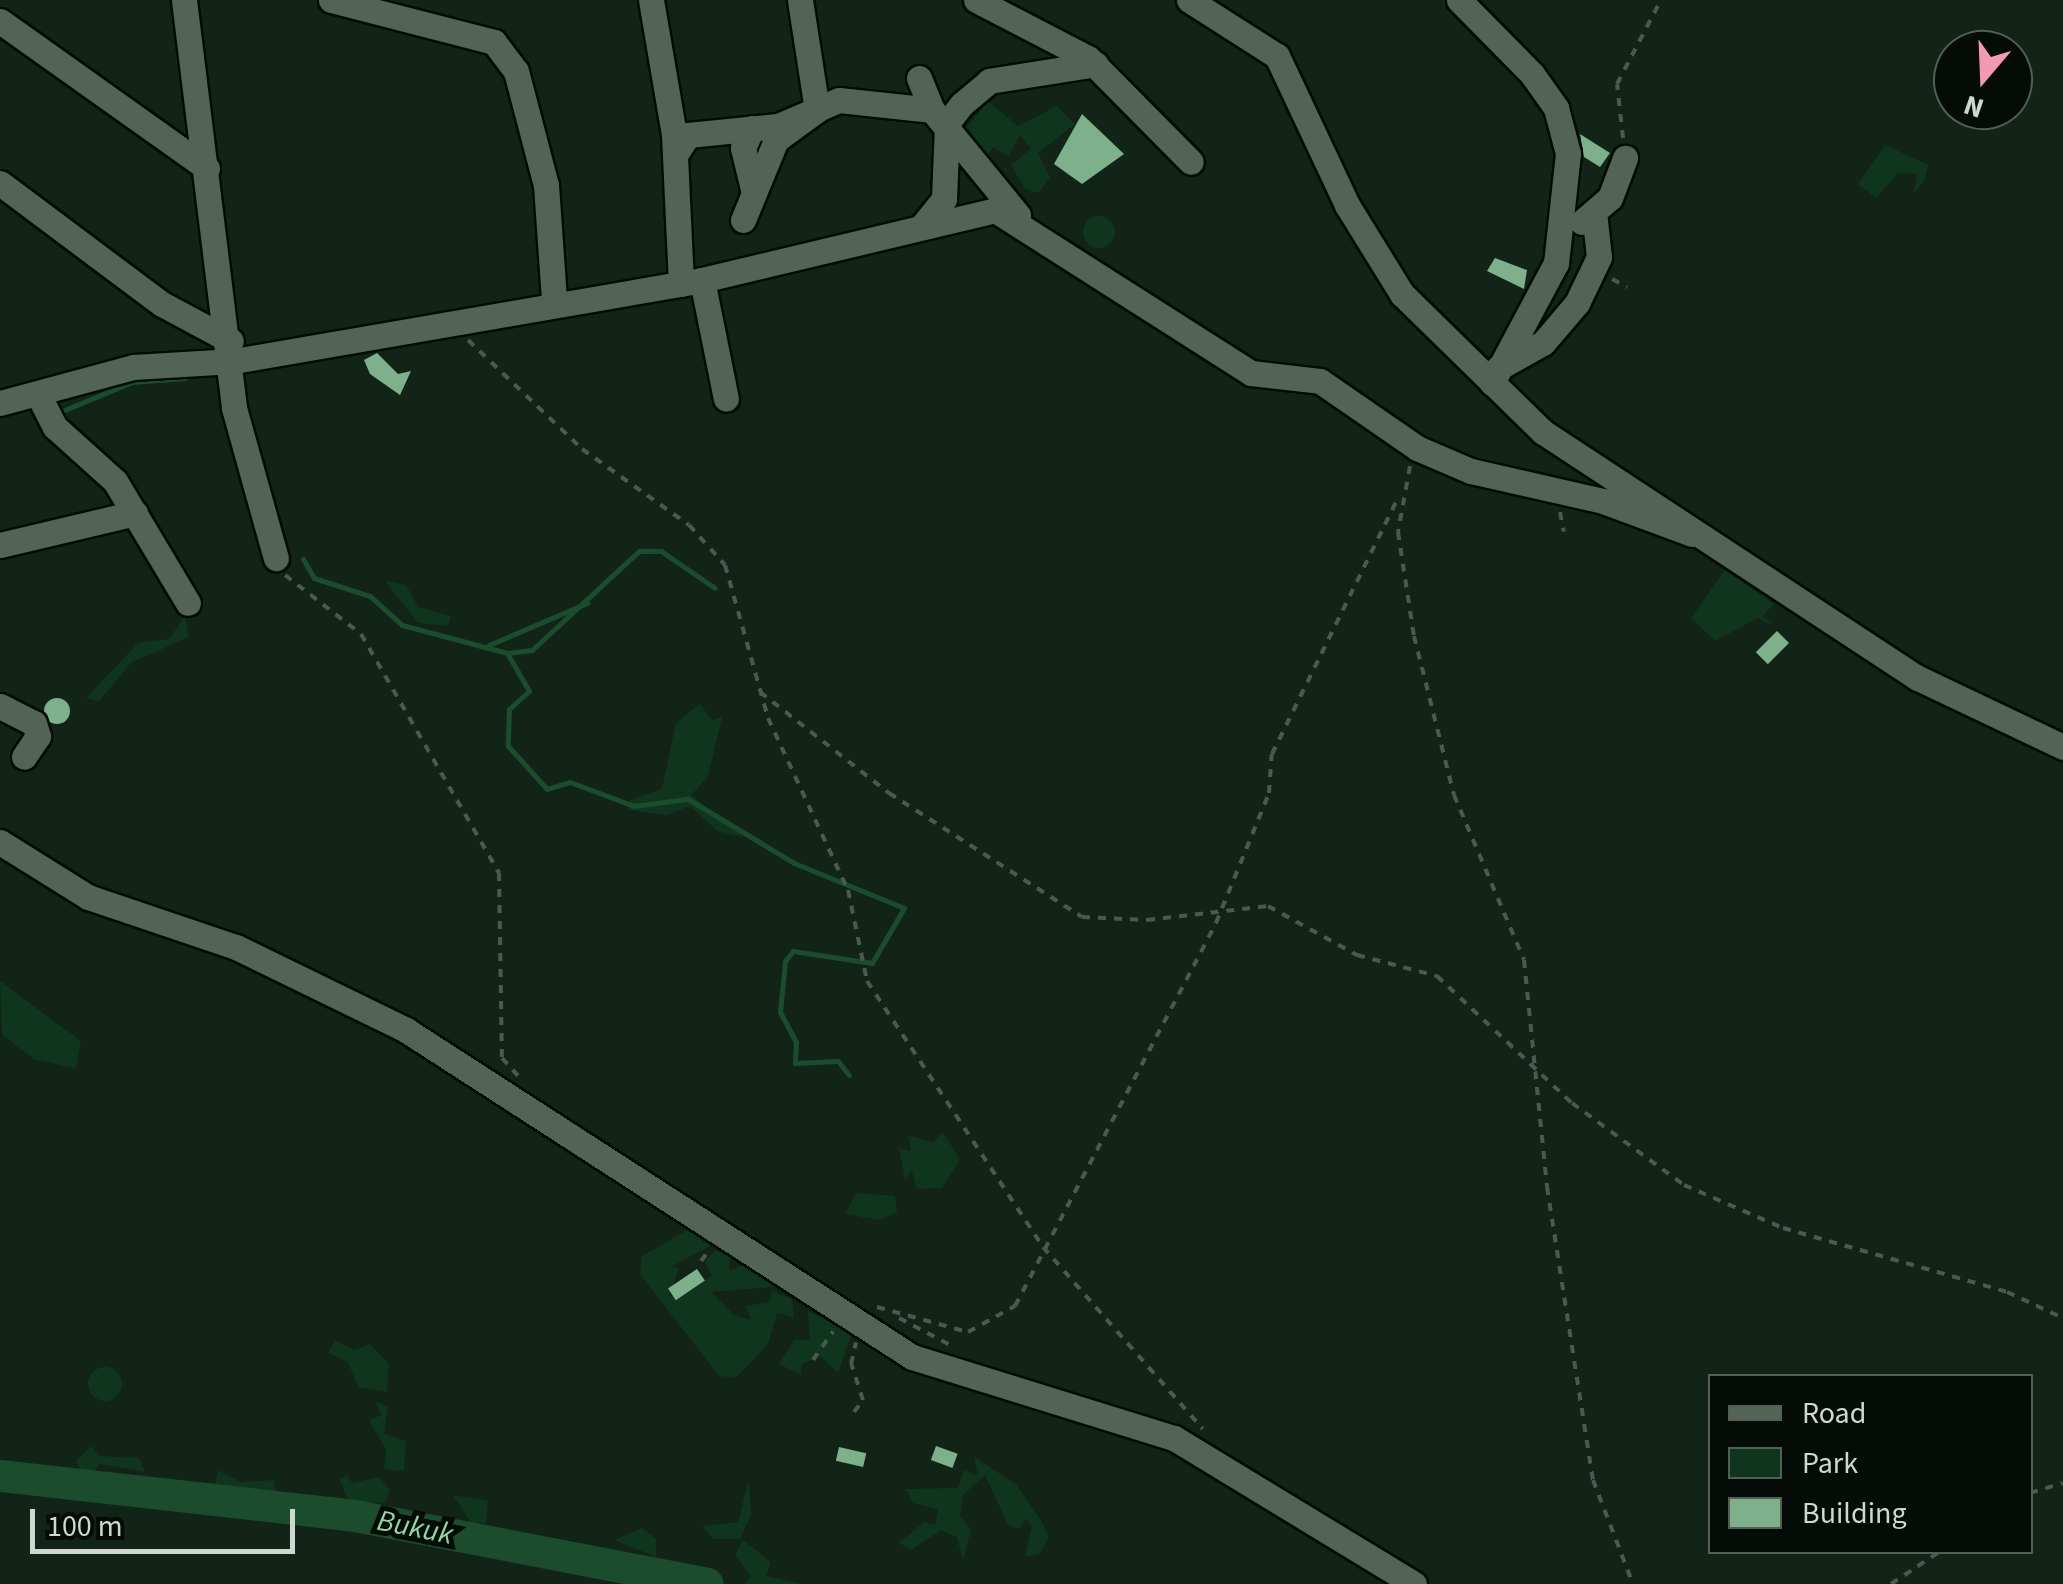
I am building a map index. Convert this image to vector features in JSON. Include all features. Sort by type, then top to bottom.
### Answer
[{"type":"street","points":[[184,0],[232,351],[234,408],[276,558]]},
{"type":"street","points":[[332,0],[494,42],[516,72],[543,167],[554,299]]},
{"type":"street","points":[[651,0],[692,282],[726,399]]},
{"type":"street","points":[[800,0],[817,110]]},
{"type":"street","points":[[976,0],[1096,64],[1191,162]]},
{"type":"street","points":[[1190,0],[1277,56],[1347,204],[1402,294],[1495,376],[1543,432],[1692,534],[1972,709],[2063,747]]},
{"type":"street","points":[[1458,0],[1556,108],[1569,184],[1556,264]]},
{"type":"street","points":[[0,21],[207,168]]},
{"type":"street","points":[[676,155],[688,136],[712,130],[747,138],[840,100],[940,117],[989,81],[1096,64]]},
{"type":"street","points":[[919,78],[940,117],[1021,218],[1202,348],[1250,373],[1320,381],[1417,448],[1692,534]]},
{"type":"street","points":[[744,220],[776,140],[817,110]]},
{"type":"street","points":[[908,235],[944,200],[940,117]]},
{"type":"street","points":[[747,138],[754,193]]},
{"type":"street","points":[[1495,376],[1556,264],[1594,212],[1626,158]]},
{"type":"street","points":[[0,183],[232,351]]},
{"type":"street","points":[[0,403],[39,396],[134,367],[430,323],[554,299],[692,282],[908,235],[972,211],[1021,218]]},
{"type":"street","points":[[1495,376],[1543,343],[1578,303],[1599,257],[1594,212]]},
{"type":"street","points":[[39,396],[55,427],[96,460],[135,513],[188,603]]},
{"type":"street","points":[[0,544],[135,513]]},
{"type":"street","points":[[0,706],[34,723],[38,736],[24,757]]},
{"type":"street","points":[[0,842],[88,897],[236,946],[449,1054],[846,1322],[933,1366],[1174,1438],[1414,1584]]},
{"type":"path","points":[[1626,158],[1617,84],[1661,0]]},
{"type":"path","points":[[430,323],[483,350],[582,449],[713,549],[760,692],[848,890],[868,981],[1044,1247],[1209,1435]]},
{"type":"path","points":[[872,1305],[972,1332],[1015,1306],[1221,910],[1269,794],[1272,754],[1399,496],[1417,448]]},
{"type":"path","points":[[1399,496],[1414,636],[1445,768],[1524,960],[1535,1066],[1593,1480],[1633,1584]]},
{"type":"path","points":[[276,558],[306,598],[361,634],[499,873],[502,1058],[523,1082]]},
{"type":"path","points":[[760,692],[889,793],[1082,917],[1268,906],[1357,955],[1437,976],[1535,1066],[1684,1185],[1782,1228],[2007,1292],[2063,1318]]},
{"type":"path","points":[[813,1360],[846,1322]]},
{"type":"path","points":[[846,1322],[851,1364],[863,1388],[854,1412]]},
{"type":"path","points":[[2033,1492],[2063,1484]]},
{"type":"path","points":[[1891,1584],[1936,1554]]},
{"type":"green space","points":[[988,101],[1018,126],[1057,106],[1075,124],[1038,153],[1050,177],[1039,193],[1025,189],[1011,165],[1031,149],[1020,136],[1008,156],[993,147],[986,158],[965,130]]},
{"type":"green space","points":[[1885,145],[1928,165],[1924,181],[1914,193],[1917,174],[1898,173],[1876,198],[1858,184]]},
{"type":"green space","points":[[1099,216],[1111,220],[1115,232],[1111,244],[1099,248],[1087,244],[1083,232],[1087,220]]},
{"type":"green space","points":[[1725,570],[1774,604],[1763,616],[1773,626],[1758,618],[1715,641],[1691,618]]},
{"type":"green space","points":[[385,581],[406,585],[418,607],[451,616],[448,626],[418,623]]},
{"type":"green space","points":[[185,616],[189,637],[132,662],[99,701],[86,698],[138,643],[169,639]]},
{"type":"green space","points":[[700,704],[712,720],[722,717],[708,777],[691,795],[744,837],[717,831],[690,806],[667,815],[629,810],[630,800],[662,789],[676,723]]},
{"type":"green space","points":[[0,981],[81,1041],[76,1068],[35,1060],[2,1035]]},
{"type":"green space","points":[[943,1132],[960,1160],[942,1188],[917,1189],[912,1171],[905,1179],[899,1148],[911,1151],[908,1136],[933,1142]]},
{"type":"green space","points":[[856,1193],[895,1196],[897,1212],[880,1220],[845,1214]]},
{"type":"green space","points":[[691,1228],[710,1246],[671,1267],[679,1268],[669,1297],[712,1276],[704,1261],[716,1250],[731,1255],[729,1270],[748,1264],[786,1286],[711,1292],[734,1315],[751,1320],[746,1306],[769,1302],[772,1291],[792,1299],[794,1318],[777,1313],[768,1344],[736,1378],[719,1376],[640,1274],[642,1256]]},
{"type":"green space","points":[[808,1311],[852,1333],[838,1373],[820,1356],[801,1365],[801,1375],[779,1364],[794,1340],[810,1340]]},
{"type":"green space","points":[[335,1340],[354,1350],[370,1344],[389,1364],[387,1392],[358,1387],[348,1362],[328,1353]]},
{"type":"green space","points":[[105,1367],[117,1372],[122,1384],[117,1396],[105,1401],[93,1396],[88,1384],[93,1372]]},
{"type":"green space","points":[[375,1401],[388,1407],[384,1434],[406,1441],[404,1471],[384,1469],[386,1449],[369,1421],[381,1415]]},
{"type":"green space","points":[[91,1446],[100,1456],[139,1458],[145,1472],[100,1464],[86,1483],[76,1461]]},
{"type":"green space","points":[[974,1457],[1016,1484],[1042,1522],[1049,1537],[1040,1554],[1025,1557],[1032,1526],[1026,1519],[1019,1529],[1008,1525],[985,1475],[963,1495],[960,1516],[971,1529],[963,1561],[957,1537],[941,1530],[911,1550],[899,1543],[924,1522],[935,1525],[938,1510],[913,1503],[906,1489],[958,1488],[964,1470],[978,1476]]},
{"type":"green space","points":[[218,1470],[241,1482],[274,1480],[276,1492],[239,1501],[215,1485]]},
{"type":"green space","points":[[347,1474],[352,1483],[379,1477],[390,1490],[385,1502],[349,1504],[340,1480]]},
{"type":"green space","points":[[749,1479],[751,1515],[740,1539],[713,1539],[702,1526],[738,1522]]},
{"type":"green space","points":[[453,1495],[488,1501],[486,1523],[471,1523]]},
{"type":"green space","points":[[642,1528],[656,1539],[656,1557],[614,1540]]},
{"type":"green space","points":[[743,1540],[771,1562],[766,1576],[802,1584],[744,1584],[751,1577],[735,1555]]},
{"type":"building","points":[[1082,114],[1124,154],[1082,184],[1054,164]]},
{"type":"building","points":[[1580,134],[1610,153],[1600,167],[1584,157]]},
{"type":"building","points":[[1495,258],[1527,270],[1524,289],[1487,271]]},
{"type":"building","points":[[377,353],[398,374],[411,371],[400,395],[370,374],[364,360]]},
{"type":"building","points":[[1777,631],[1789,643],[1768,664],[1756,652]]},
{"type":"building","points":[[57,698],[66,702],[70,711],[66,720],[57,724],[48,720],[44,711],[48,702]]},
{"type":"building","points":[[697,1269],[705,1281],[676,1300],[668,1289]]},
{"type":"building","points":[[936,1446],[958,1454],[952,1468],[931,1460]]},
{"type":"building","points":[[839,1447],[866,1453],[863,1467],[836,1461]]},
{"type":"waterway","points":[[55,414],[132,382],[185,378]]},
{"type":"waterway","points":[[303,559],[314,578],[370,596],[402,625],[507,653],[532,650],[639,551],[661,551],[715,588]]},
{"type":"waterway","points":[[489,645],[587,603]]},
{"type":"waterway","points":[[507,653],[529,691],[509,709],[508,746],[547,789],[570,782],[634,806],[688,799],[794,863],[904,908],[872,963],[793,951],[785,961],[780,1012],[796,1042],[795,1063],[838,1061],[849,1075]]},
{"type":"waterway","name":"Bukuk","points":[[0,1476],[350,1515],[707,1584]]}]
